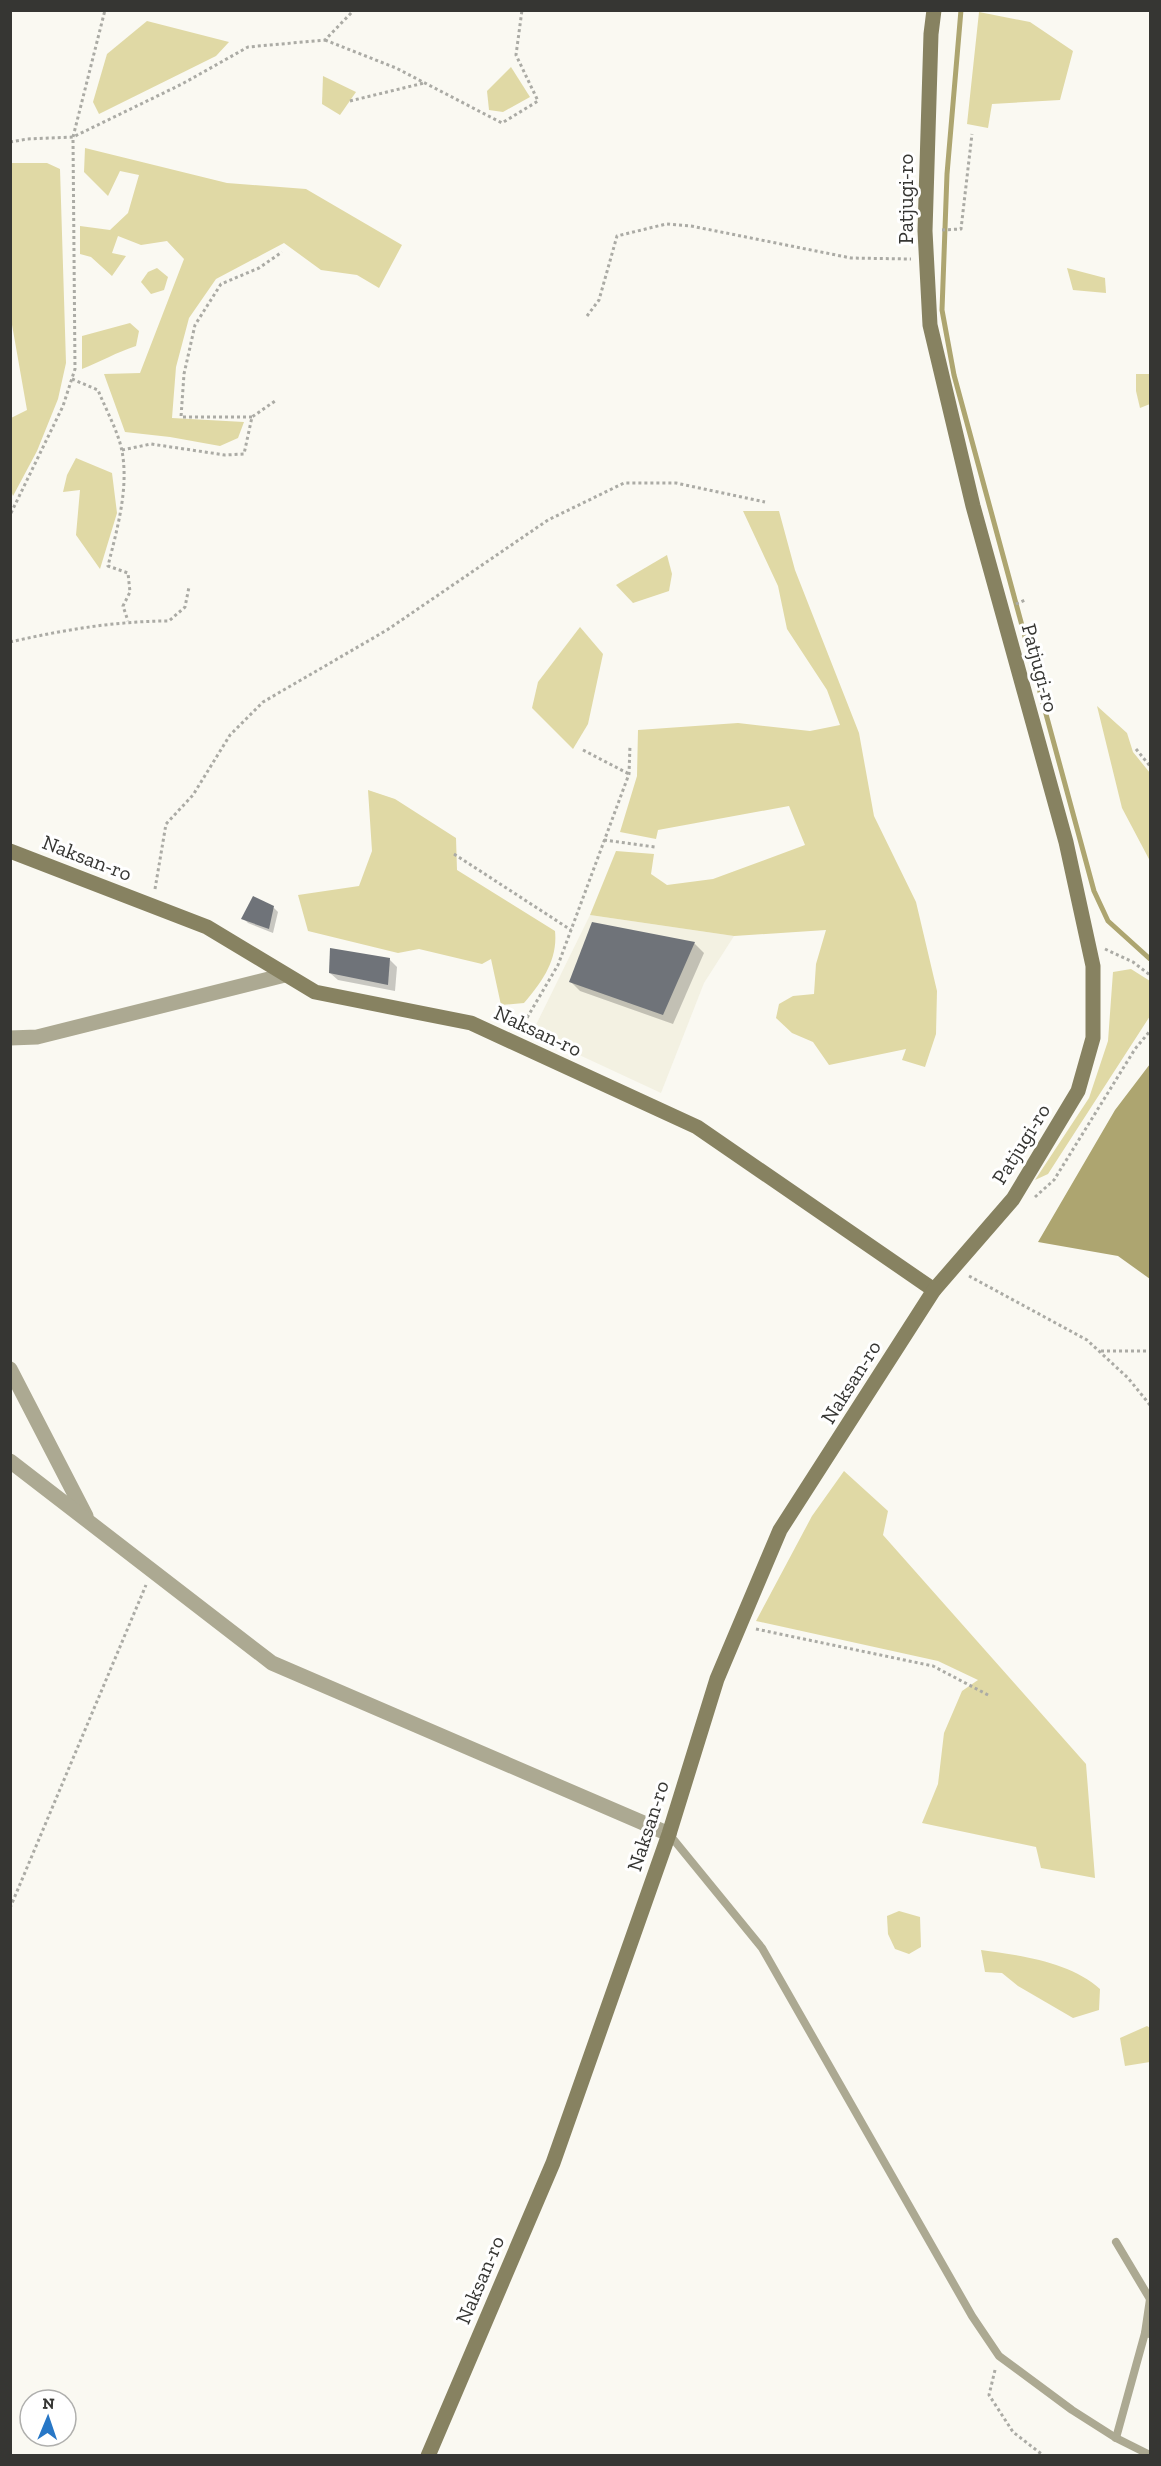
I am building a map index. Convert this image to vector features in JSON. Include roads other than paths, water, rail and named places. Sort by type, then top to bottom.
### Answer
[{"type":"street","name":"Patjugi-ro","points":[[934,10],[931,34],[925,220],[930,325],[970,495],[1066,842],[1093,966],[1093,1038],[1078,1091],[1013,1199],[934,1290]]},
{"type":"street","name":"Naksan-ro","points":[[10,851],[207,927],[315,992],[471,1023],[697,1127],[934,1290],[780,1530],[717,1679],[669,1834],[553,2163],[428,2456]]},
{"type":"street","points":[[10,1038],[38,1037],[285,975]]},
{"type":"street","points":[[10,1369],[88,1521]]},
{"type":"street","points":[[10,1461],[153,1569],[272,1664],[669,1834]]},
{"type":"lane","points":[[669,1834],[762,1948],[972,2316],[999,2356],[1072,2410],[1116,2438],[1150,2455]]},
{"type":"lane","points":[[1116,2242],[1150,2299],[1148,2333],[1116,2438]]},
{"type":"waterway","points":[[961,10],[947,174],[942,310],[954,375],[1094,891],[1108,921],[1150,959]]}]
